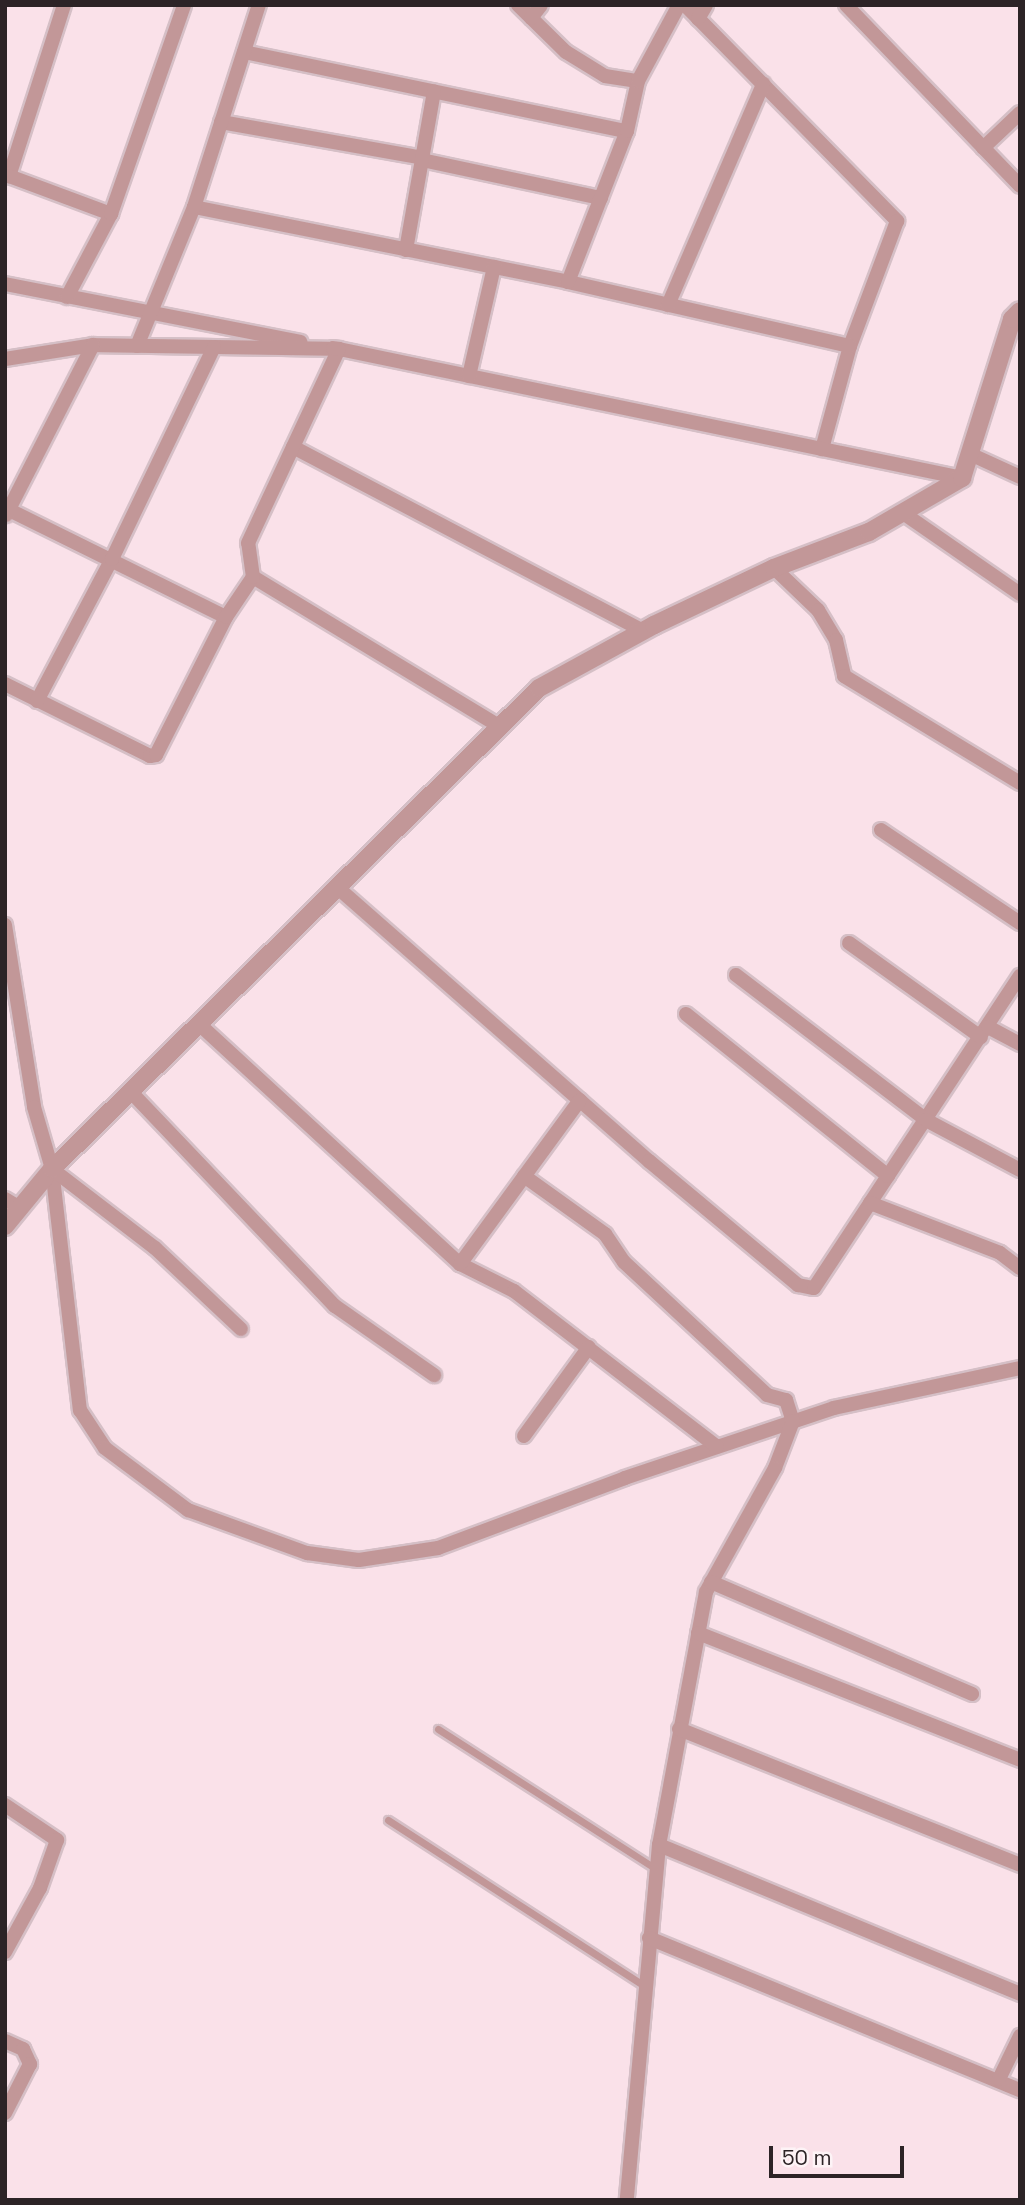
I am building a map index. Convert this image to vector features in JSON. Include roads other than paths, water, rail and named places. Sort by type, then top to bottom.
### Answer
[{"type":"street","points":[[64,5],[9,176],[111,214]]},
{"type":"street","points":[[67,297],[111,214],[184,5]]},
{"type":"street","points":[[137,346],[194,207],[259,5]]},
{"type":"street","points":[[518,5],[566,52],[605,76],[638,81]]},
{"type":"street","points":[[531,18],[541,5]]},
{"type":"street","points":[[568,282],[627,131],[638,81],[679,5]]},
{"type":"street","points":[[685,5],[897,221],[850,346],[822,449]]},
{"type":"street","points":[[698,19],[706,5]]},
{"type":"street","points":[[846,5],[1020,186]]},
{"type":"street","points":[[244,52],[627,131]]},
{"type":"street","points":[[668,305],[762,84]]},
{"type":"street","points":[[406,250],[434,91]]},
{"type":"street","points":[[983,148],[1020,113]]},
{"type":"street","points":[[221,122],[422,159],[601,198]]},
{"type":"street","points":[[194,207],[568,282],[850,346]]},
{"type":"street","points":[[469,376],[494,267]]},
{"type":"street","points":[[5,284],[339,349],[962,478]]},
{"type":"street","points":[[5,1226],[13,1203],[131,1092],[539,688],[644,631],[774,568],[869,532],[962,478],[1012,319],[1020,311]]},
{"type":"street","points":[[5,359],[93,345],[339,349]]},
{"type":"street","points":[[93,345],[7,511],[112,559],[226,617]]},
{"type":"street","points":[[37,701],[112,559],[214,347]]},
{"type":"street","points":[[5,684],[155,756],[226,617],[253,577],[248,543],[339,349]]},
{"type":"street","points":[[293,447],[644,631]]},
{"type":"street","points":[[970,454],[1020,477]]},
{"type":"street","points":[[903,513],[1020,594]]},
{"type":"street","points":[[774,568],[818,610],[836,640],[844,676],[1020,783]]},
{"type":"street","points":[[253,577],[499,726]]},
{"type":"street","points":[[881,830],[1020,923]]},
{"type":"street","points":[[338,888],[798,1286],[814,1288],[1020,976]]},
{"type":"street","points":[[5,925],[31,1094],[52,1169],[80,1410],[104,1448],[188,1510],[262,1539],[359,1560],[438,1548],[717,1447],[834,1408],[1020,1368]]},
{"type":"street","points":[[849,943],[984,1032],[1020,1044]]},
{"type":"street","points":[[736,975],[926,1120],[1020,1170]]},
{"type":"street","points":[[686,1014],[888,1176]]},
{"type":"street","points":[[199,1024],[460,1264],[514,1291],[717,1447]]},
{"type":"street","points":[[131,1092],[335,1306],[434,1375]]},
{"type":"street","points":[[460,1264],[580,1100]]},
{"type":"street","points":[[52,1169],[155,1248],[241,1329]]},
{"type":"street","points":[[524,1176],[604,1234],[624,1262],[767,1395],[786,1400],[793,1421],[775,1468],[711,1582],[698,1633],[659,1845],[627,2200]]},
{"type":"street","points":[[870,1203],[1000,1253],[1020,1268]]},
{"type":"street","points":[[524,1436],[589,1347]]},
{"type":"street","points":[[711,1582],[972,1694]]},
{"type":"street","points":[[698,1633],[1020,1760]]},
{"type":"street","points":[[679,1729],[1020,1866]]},
{"type":"street","points":[[5,1805],[57,1840],[40,1888],[5,1952]]},
{"type":"street","points":[[659,1845],[1020,1994]]},
{"type":"street","points":[[649,1937],[1020,2090]]},
{"type":"street","points":[[999,2080],[1020,2036]]},
{"type":"street","points":[[5,2041],[23,2049],[30,2064],[5,2113]]},
{"type":"lane","points":[[438,1730],[656,1869]]},
{"type":"lane","points":[[388,1820],[645,1986]]}]
